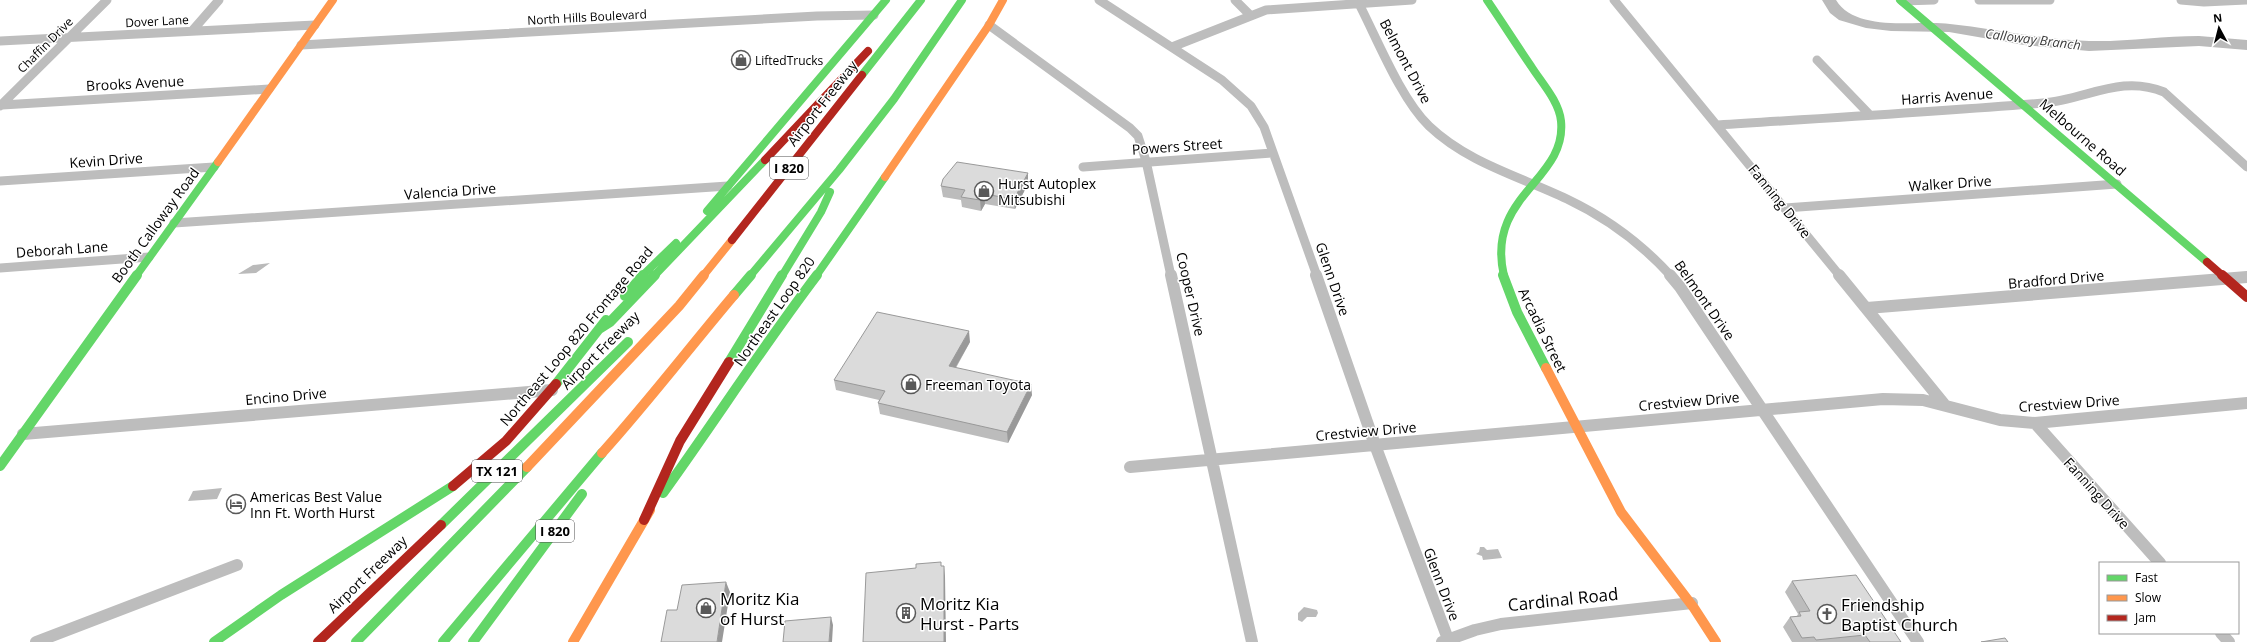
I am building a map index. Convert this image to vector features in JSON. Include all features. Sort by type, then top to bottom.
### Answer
[{"type":"main road","name":"Booth Calloway Road","points":[[0,466],[333,0]]},
{"type":"main road","name":"Northeast Loop 820 Frontage Road","points":[[214,642],[280,595],[400,522],[459,481],[491,455],[552,390],[634,285],[702,218],[886,0]]},
{"type":"main road","name":"Airport Freeway","points":[[659,315],[679,306],[899,30],[921,0]]},
{"type":"main road","name":"I 820","points":[[473,642],[618,445],[635,417],[675,365],[839,170],[894,99],[962,0]]},
{"type":"main road","name":"Northeast Loop 820","points":[[573,642],[644,520],[726,405],[770,337],[842,239],[989,25],[1003,0]]},
{"type":"main road","name":"Arcadia Street","points":[[1487,0],[1559,110],[1561,131],[1555,157],[1511,210],[1502,228],[1499,245],[1501,268],[1518,314],[1621,512],[1637,537],[1692,603],[1716,642]]},
{"type":"main road","name":"Melbourne Road","points":[[1901,1],[2117,184],[2247,297]]},
{"type":"main road","points":[[599,329],[616,316],[875,43],[899,30]]},
{"type":"main road","points":[[644,520],[680,441],[820,212],[839,170]]},
{"type":"main road","name":"I 820","points":[[356,642],[544,450],[679,306]]},
{"type":"main road","name":"Airport Freeway","points":[[318,642],[529,441],[635,335]]},
{"type":"main road","points":[[443,642],[609,444],[635,417]]},
{"type":"street","name":"Chaffin Drive","points":[[1,106],[107,0]]},
{"type":"street","points":[[192,31],[219,0]]},
{"type":"street","name":"Glenn Drive","points":[[1099,0],[1222,80],[1251,106],[1264,127],[1445,640]]},
{"type":"street","points":[[1236,0],[1250,15]]},
{"type":"street","points":[[1172,47],[1250,15],[1284,8],[1357,1],[1412,0]]},
{"type":"street","name":"Fanning Drive","points":[[1614,0],[1718,125],[1944,404]]},
{"type":"street","points":[[1901,1],[1934,0]]},
{"type":"street","points":[[1979,0],[2050,0]]},
{"type":"street","points":[[2181,0],[2204,2],[2246,0]]},
{"type":"street","name":"Belmont Drive","points":[[1357,1],[1410,103],[1419,116],[1438,135],[1468,156],[1589,210],[1618,228],[1646,250],[1680,287],[1918,642]]},
{"type":"street","name":"North Hills Boulevard","points":[[301,45],[817,16],[874,15]]},
{"type":"street","name":"Dover Lane","points":[[0,41],[315,25]]},
{"type":"street","name":"Cooper Drive","points":[[989,25],[1130,128],[1138,136],[1146,161],[1252,642]]},
{"type":"street","points":[[1817,60],[1870,115]]},
{"type":"street","name":"Harris Avenue","points":[[1718,125],[2024,105],[2064,101],[2107,88],[2139,85],[2156,88],[2172,100],[2247,167]]},
{"type":"street","name":"Brooks Avenue","points":[[1,106],[270,89]]},
{"type":"street","name":"Powers Street","points":[[1083,167],[1146,161],[1273,154]]},
{"type":"street","name":"Kevin Drive","points":[[0,181],[214,167]]},
{"type":"street","name":"Walker Drive","points":[[1785,208],[2117,184]]},
{"type":"street","name":"Valencia Drive","points":[[174,223],[728,186]]},
{"type":"street","name":"Deborah Lane","points":[[0,268],[150,257]]},
{"type":"street","name":"Bradford Drive","points":[[1867,308],[2247,277]]},
{"type":"street","name":"Encino Drive","points":[[23,434],[552,390]]},
{"type":"street","name":"Crestview Drive","points":[[1130,467],[1896,398],[1923,400],[1944,404],[1994,419],[2035,423],[2247,403]]},
{"type":"street","name":"Fanning Drive","points":[[2035,423],[2159,562]]},
{"type":"street","points":[[36,642],[237,565]]},
{"type":"street","name":"Cardinal Road","points":[[1445,640],[1475,630],[1501,624],[1692,603]]},
{"type":"street","points":[[2222,634],[2229,642]]},
{"type":"shaded area","points":[[270,263],[256,273],[238,274],[253,265]]},
{"type":"shaded area","points":[[222,488],[217,499],[188,501],[193,491]]},
{"type":"shaded area","points":[[1480,547],[1484,547],[1487,550],[1498,549],[1502,558],[1483,560],[1482,556],[1476,554],[1479,552]]},
{"type":"shaded area","points":[[1304,607],[1317,610],[1318,613],[1316,617],[1307,617],[1302,622],[1298,620],[1298,613]]},
{"type":"building","points":[[957,162],[1028,173],[1014,199],[984,194],[980,200],[961,197],[965,190],[941,186],[943,179]]},
{"type":"building","name":"Freeman Toyota","points":[[877,312],[969,331],[949,366],[1031,384],[1007,432],[878,403],[885,391],[834,380]]},
{"type":"building","name":"Moritz Kia Hurst - Parts","points":[[941,562],[941,566],[944,566],[944,642],[863,642],[866,573],[916,568],[916,564]]},
{"type":"building","name":"Friendship Baptist Church","points":[[1856,575],[1901,642],[1870,642],[1865,635],[1816,640],[1814,637],[1802,638],[1790,617],[1801,616],[1799,612],[1810,611],[1792,581]]},
{"type":"building","name":"Moritz Kia of Hurst","points":[[726,582],[717,642],[661,642],[667,610],[677,610],[682,585]]},
{"type":"building","points":[[831,617],[829,642],[783,642],[785,621]]},
{"type":"building","points":[[2005,638],[2008,642],[1981,642]]},
{"type":"waterway","name":"Calloway Branch","points":[[1829,0],[1835,10],[1844,17],[1866,24],[1891,27],[1949,28],[2024,40],[2089,46],[2199,41],[2247,45]]},
{"type":"traffic: fast","points":[[707,211],[886,0]]},
{"type":"traffic: fast","points":[[862,75],[921,0]]},
{"type":"traffic: fast","points":[[734,295],[839,170],[894,99],[962,0]]},
{"type":"traffic: fast","points":[[1487,0],[1550,95],[1557,108],[1561,121],[1560,139],[1554,154],[1544,169],[1520,198],[1510,214],[1502,231],[1500,251],[1505,282],[1510,297],[1546,368]]},
{"type":"traffic: fast","points":[[1900,0],[2207,262]]},
{"type":"traffic: fast","points":[[599,329],[610,322],[765,160]]},
{"type":"traffic: fast","points":[[0,466],[218,162]]},
{"type":"traffic: fast","points":[[663,493],[726,405],[770,337],[821,269],[885,177]]},
{"type":"traffic: fast","points":[[729,362],[821,212],[830,192]]},
{"type":"traffic: fast","points":[[625,296],[652,265],[676,243]]},
{"type":"traffic: fast","points":[[556,384],[606,320]]},
{"type":"traffic: fast","points":[[441,525],[529,441],[628,342]]},
{"type":"traffic: fast","points":[[443,642],[602,453]]},
{"type":"traffic: fast","points":[[356,642],[527,467]]},
{"type":"traffic: fast","points":[[214,642],[281,595],[388,529],[453,486]]},
{"type":"traffic: fast","points":[[473,642],[582,494]]},
{"type":"traffic: slow","points":[[218,162],[333,0]]},
{"type":"traffic: slow","points":[[885,177],[989,25],[1003,0]]},
{"type":"traffic: slow","points":[[527,467],[679,306],[732,240]]},
{"type":"traffic: slow","points":[[602,453],[635,417],[675,365],[734,295]]},
{"type":"traffic: slow","points":[[1546,368],[1621,512],[1694,608],[1716,642]]},
{"type":"traffic: slow","points":[[573,642],[650,510]]},
{"type":"traffic: jam","points":[[765,160],[868,51]]},
{"type":"traffic: jam","points":[[732,240],[862,75]]},
{"type":"traffic: jam","points":[[2207,262],[2247,297]]},
{"type":"traffic: jam","points":[[644,520],[680,441],[729,362]]},
{"type":"traffic: jam","points":[[453,486],[506,441],[556,384]]},
{"type":"traffic: jam","points":[[318,642],[441,525]]},
{"type":"place","name":"LiftedTrucks","points":[[741,60]]},
{"type":"place","name":"Hurst Autoplex Mitsubishi","points":[[984,191]]},
{"type":"place","name":"Freeman Toyota","points":[[911,384]]},
{"type":"place","name":"Americas Best Value Inn Ft. Worth Hurst","points":[[236,504]]},
{"type":"place","name":"Moritz Kia of Hurst","points":[[706,608]]},
{"type":"place","name":"Moritz Kia Hurst - Parts","points":[[906,613]]},
{"type":"place","name":"Friendship Baptist Church","points":[[1827,614]]}]
